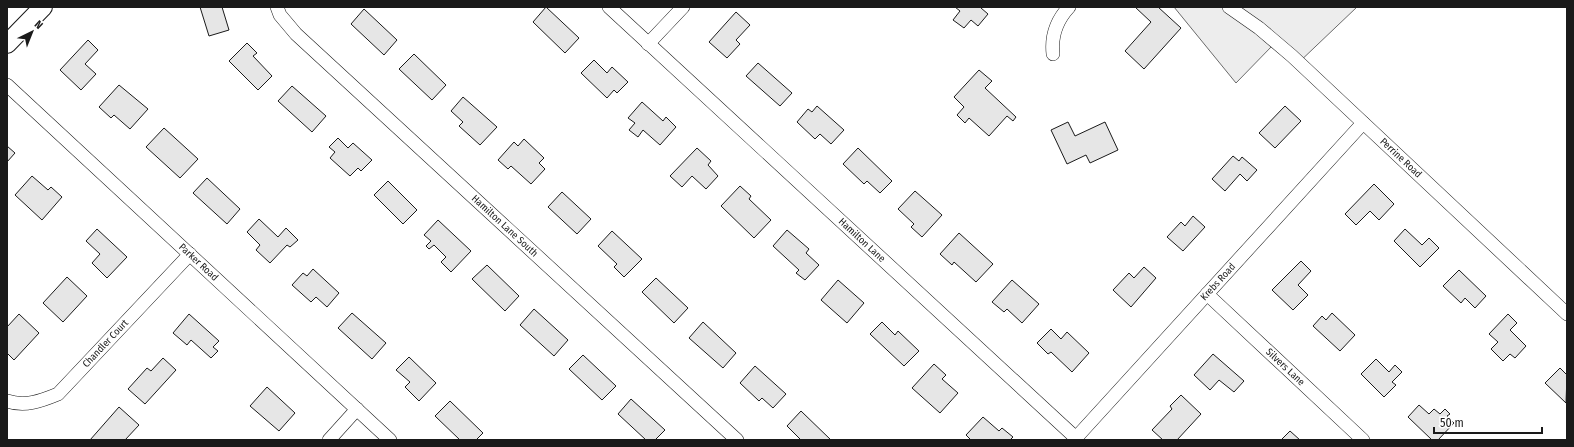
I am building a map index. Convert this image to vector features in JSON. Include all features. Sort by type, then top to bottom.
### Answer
[{"type":"street","points":[[7,44],[43,7]]},
{"type":"street","name":"Hamilton Lane South","points":[[277,7],[280,15],[296,34],[737,440]]},
{"type":"street","points":[[609,7],[648,44],[683,7]]},
{"type":"street","points":[[1053,54],[1052,42],[1054,31],[1069,7]]},
{"type":"street","name":"Perrine Road","points":[[1229,7],[1259,28],[1292,56],[1567,314]]},
{"type":"street","name":"Hamilton Lane","points":[[648,44],[1075,439]]},
{"type":"street","name":"Parker Road","points":[[7,85],[390,440]]},
{"type":"street","name":"Krebs Road","points":[[1075,439],[1363,123]]},
{"type":"street","name":"Chandler Court","points":[[7,401],[16,404],[37,402],[58,394],[190,254]]},
{"type":"street","name":"Silvers Lane","points":[[1207,294],[1362,440]]},
{"type":"street","points":[[329,440],[357,409]]},
{"type":"shaded area","points":[[1174,7],[1357,7],[1295,66],[1273,45],[1236,83]]},
{"type":"building","points":[[200,7],[222,7],[229,30],[209,36]]},
{"type":"building","points":[[546,7],[579,38],[565,53],[533,22]]},
{"type":"building","points":[[955,7],[981,7],[988,14],[978,26],[971,20],[964,28],[953,20],[960,11]]},
{"type":"building","points":[[1135,7],[1158,7],[1181,28],[1144,69],[1125,51],[1151,22]]},
{"type":"building","points":[[364,9],[397,40],[384,55],[351,24]]},
{"type":"building","points":[[736,12],[750,25],[736,40],[740,44],[727,58],[709,42]]},
{"type":"building","points":[[88,40],[98,50],[85,64],[96,74],[81,90],[60,70]]},
{"type":"building","points":[[247,43],[257,53],[253,56],[272,76],[258,90],[229,61]]},
{"type":"building","points":[[414,54],[446,85],[432,100],[399,69]]},
{"type":"building","points":[[594,60],[607,73],[612,67],[628,82],[617,93],[614,90],[607,98],[581,73]]},
{"type":"building","points":[[758,63],[792,93],[780,106],[746,76]]},
{"type":"building","points":[[979,70],[992,81],[985,88],[1016,117],[1013,121],[1007,116],[989,136],[969,118],[965,123],[957,115],[964,107],[954,97]]},
{"type":"building","points":[[119,85],[148,109],[130,129],[114,115],[111,118],[99,107]]},
{"type":"building","points":[[292,86],[326,116],[312,132],[278,101]]},
{"type":"building","points":[[463,97],[497,127],[480,145],[459,126],[463,122],[451,111]]},
{"type":"building","points":[[642,102],[663,121],[666,117],[676,127],[660,145],[643,130],[638,137],[629,130],[635,123],[628,118]]},
{"type":"building","points":[[817,106],[844,130],[831,144],[820,134],[815,139],[797,122],[808,109],[812,112]]},
{"type":"building","points":[[1285,106],[1301,121],[1275,148],[1259,133]]},
{"type":"building","points":[[1068,122],[1075,136],[1105,122],[1118,150],[1090,163],[1086,155],[1067,164],[1051,130]]},
{"type":"building","points":[[164,128],[198,159],[180,178],[146,147]]},
{"type":"building","points":[[338,138],[348,148],[353,143],[372,160],[361,171],[358,168],[350,176],[330,158],[335,152],[329,147]]},
{"type":"building","points":[[524,139],[544,158],[539,163],[545,169],[531,184],[511,166],[508,169],[498,160],[514,142],[518,146]]},
{"type":"building","points":[[7,146],[15,153],[7,162]]},
{"type":"building","points":[[697,148],[711,161],[708,165],[718,176],[706,189],[692,176],[682,187],[670,176]]},
{"type":"building","points":[[858,148],[892,181],[880,193],[867,181],[864,184],[843,164]]},
{"type":"building","points":[[1233,156],[1239,161],[1242,157],[1257,170],[1247,181],[1240,174],[1225,191],[1212,179]]},
{"type":"building","points":[[32,176],[48,190],[51,187],[62,197],[42,220],[15,195]]},
{"type":"building","points":[[207,178],[240,209],[227,224],[193,193]]},
{"type":"building","points":[[388,181],[417,210],[403,224],[374,195]]},
{"type":"building","points":[[1374,184],[1394,204],[1379,220],[1370,211],[1356,225],[1345,214]]},
{"type":"building","points":[[740,186],[751,196],[749,199],[771,220],[754,238],[721,206]]},
{"type":"building","points":[[915,191],[942,215],[922,237],[911,227],[914,224],[898,209]]},
{"type":"building","points":[[562,192],[591,219],[577,234],[548,207]]},
{"type":"building","points":[[1193,216],[1205,227],[1183,251],[1167,237],[1181,222],[1185,226]]},
{"type":"building","points":[[259,219],[278,237],[286,228],[298,240],[290,247],[287,245],[270,263],[256,250],[260,245],[247,232]]},
{"type":"building","points":[[438,220],[471,251],[451,272],[441,262],[446,257],[434,245],[429,249],[426,246],[431,241],[424,235]]},
{"type":"building","points":[[97,229],[127,257],[107,278],[92,263],[100,254],[86,241]]},
{"type":"building","points":[[1405,229],[1422,245],[1429,238],[1439,248],[1420,267],[1394,241]]},
{"type":"building","points":[[787,230],[809,249],[806,253],[819,265],[805,280],[796,273],[799,270],[773,246]]},
{"type":"building","points":[[612,231],[642,259],[624,277],[614,267],[617,264],[598,246]]},
{"type":"building","points":[[959,233],[993,264],[976,282],[954,262],[952,265],[940,254]]},
{"type":"building","points":[[1301,261],[1311,271],[1298,285],[1308,295],[1293,310],[1272,290]]},
{"type":"building","points":[[487,265],[519,296],[505,311],[472,279]]},
{"type":"building","points":[[1144,267],[1156,278],[1131,307],[1113,290],[1129,273],[1134,278]]},
{"type":"building","points":[[313,269],[339,293],[327,307],[316,297],[311,302],[292,285],[303,273],[307,276]]},
{"type":"building","points":[[1459,270],[1486,296],[1475,308],[1465,298],[1461,303],[1443,286]]},
{"type":"building","points":[[67,277],[87,296],[63,322],[43,303]]},
{"type":"building","points":[[656,278],[688,308],[674,323],[642,292]]},
{"type":"building","points":[[838,280],[864,303],[847,323],[821,300]]},
{"type":"building","points":[[1012,280],[1039,304],[1022,323],[1007,309],[1004,312],[992,302]]},
{"type":"building","points":[[534,309],[568,340],[554,356],[520,325]]},
{"type":"building","points":[[352,313],[386,343],[372,359],[338,328]]},
{"type":"building","points":[[1332,313],[1355,335],[1340,351],[1313,326],[1322,316],[1326,320]]},
{"type":"building","points":[[19,314],[39,333],[14,360],[7,353],[7,327]]},
{"type":"building","points":[[189,314],[219,341],[213,347],[218,351],[211,358],[191,340],[187,345],[173,333]]},
{"type":"building","points":[[1508,314],[1517,323],[1510,330],[1526,346],[1515,358],[1510,354],[1503,361],[1491,349],[1498,342],[1489,334]]},
{"type":"building","points":[[703,322],[736,353],[723,368],[689,338]]},
{"type":"building","points":[[882,322],[895,335],[898,331],[919,351],[904,366],[870,334]]},
{"type":"building","points":[[1051,329],[1061,339],[1067,332],[1089,353],[1072,372],[1051,352],[1048,354],[1037,343]]},
{"type":"building","points":[[1213,354],[1244,381],[1234,392],[1219,380],[1210,390],[1194,375]]},
{"type":"building","points":[[583,355],[616,386],[602,400],[569,369]]},
{"type":"building","points":[[409,357],[436,383],[419,401],[405,387],[410,382],[396,370]]},
{"type":"building","points":[[163,358],[176,370],[145,404],[128,389],[147,368],[151,371]]},
{"type":"building","points":[[1376,359],[1389,372],[1395,365],[1402,372],[1392,382],[1396,385],[1384,397],[1361,374]]},
{"type":"building","points":[[934,364],[946,375],[942,379],[958,393],[940,413],[912,388]]},
{"type":"building","points":[[755,366],[786,394],[773,408],[762,398],[759,401],[740,383]]},
{"type":"building","points":[[1560,368],[1567,375],[1566,403],[1545,383]]},
{"type":"building","points":[[267,387],[295,413],[279,431],[250,406]]},
{"type":"building","points":[[1181,395],[1201,414],[1177,440],[1163,440],[1152,430],[1172,409],[1170,406]]},
{"type":"building","points":[[631,399],[665,430],[655,440],[646,440],[618,414]]},
{"type":"building","points":[[450,401],[483,433],[476,440],[460,440],[435,416]]},
{"type":"building","points":[[1419,405],[1429,414],[1434,409],[1440,414],[1445,409],[1450,414],[1447,416],[1454,423],[1438,440],[1432,440],[1408,417]]},
{"type":"building","points":[[119,407],[139,425],[125,440],[90,440]]},
{"type":"building","points":[[801,411],[831,440],[801,440],[787,426]]},
{"type":"building","points":[[983,417],[999,431],[1002,428],[1013,437],[1010,440],[971,440],[966,435]]},
{"type":"building","points":[[1290,431],[1300,440],[1281,440]]}]
